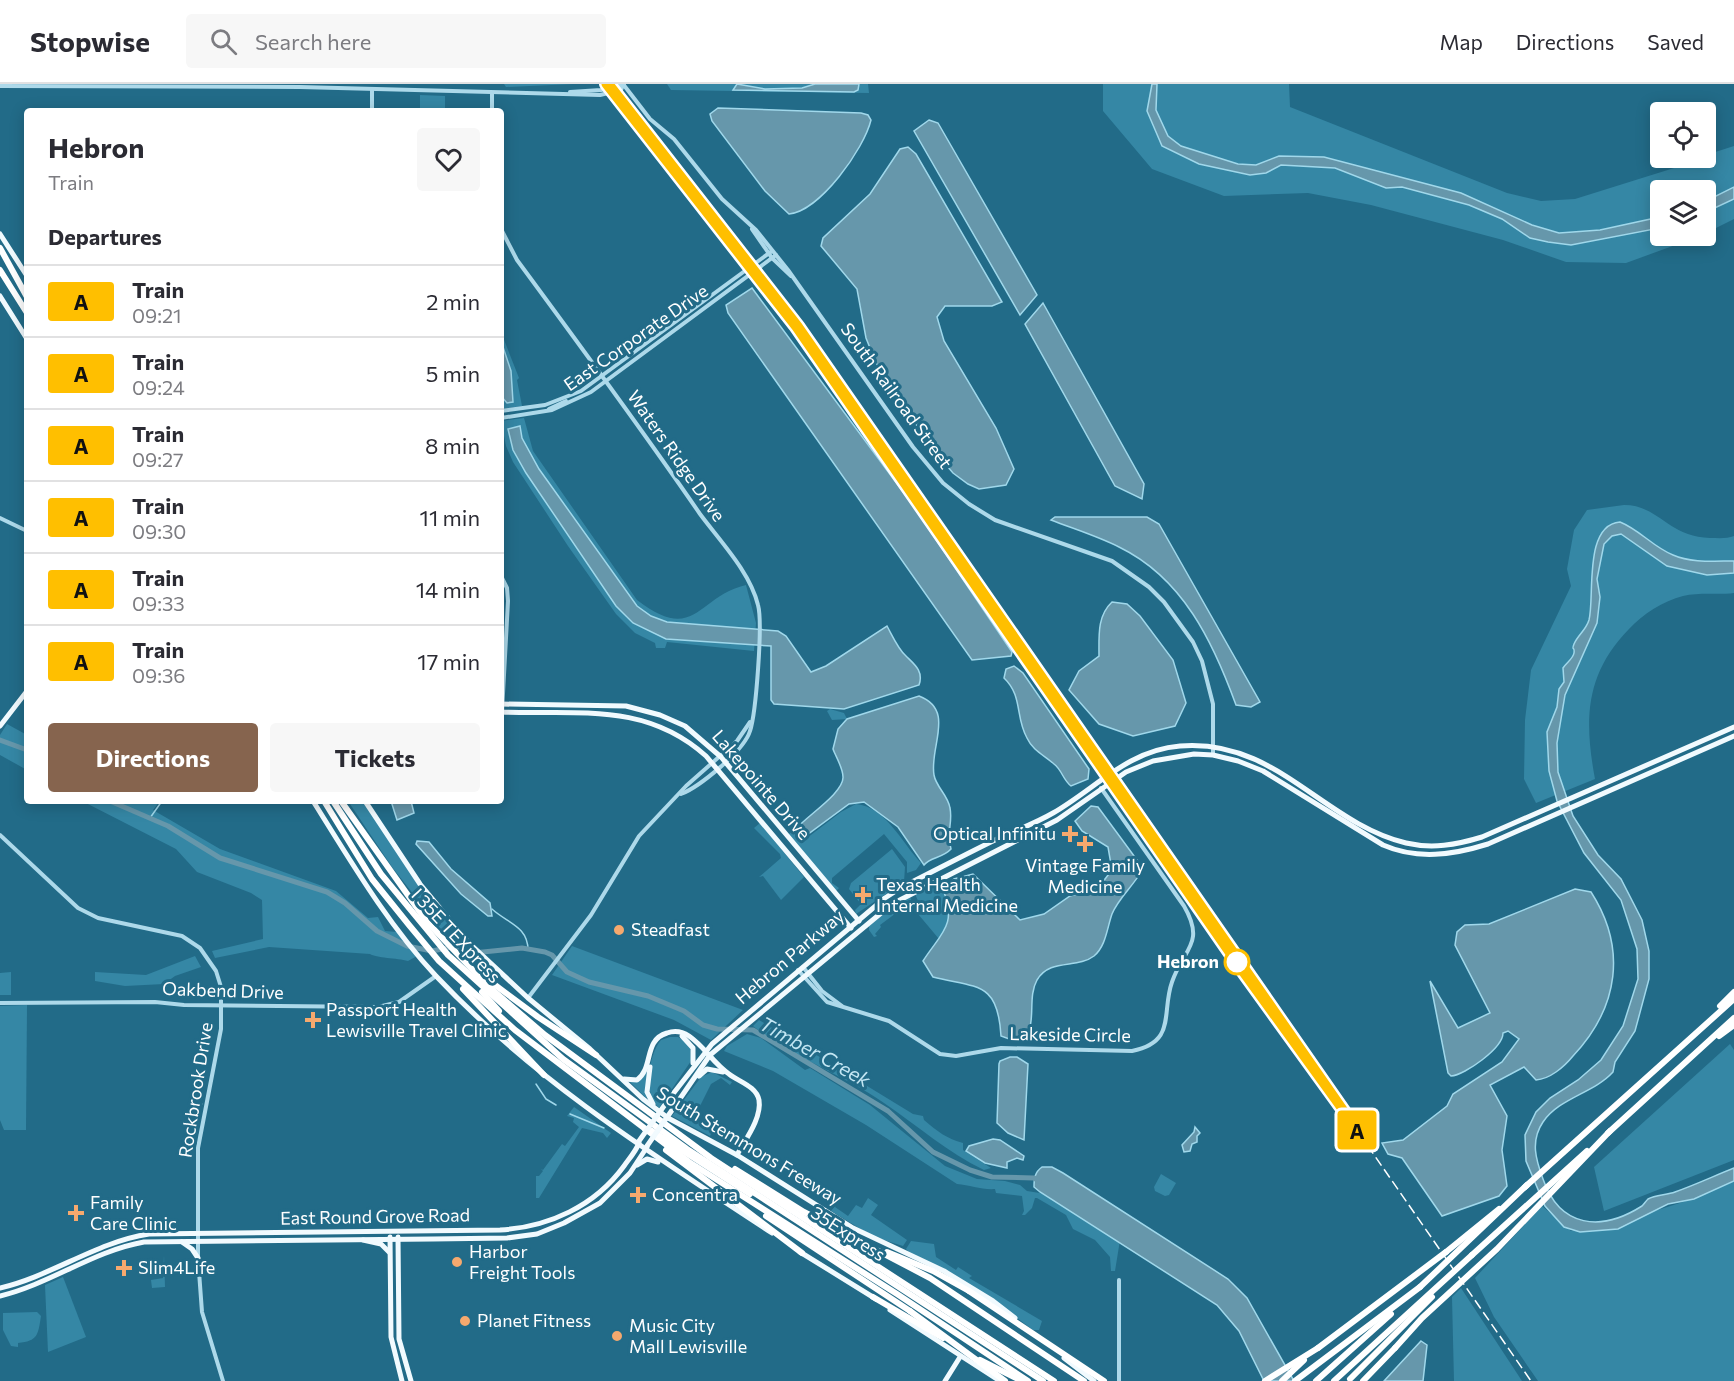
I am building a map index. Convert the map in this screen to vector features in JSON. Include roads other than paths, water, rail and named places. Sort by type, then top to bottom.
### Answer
[{"type":"highway","points":[[0,248],[24,292]]},
{"type":"highway","points":[[0,256],[24,292]]},
{"type":"highway","points":[[0,270],[24,308]]},
{"type":"highway","points":[[0,278],[24,315]]},
{"type":"highway","points":[[326,804],[372,879],[501,1032],[544,1076]]},
{"type":"highway","name":"I 35E TEXpress","points":[[335,804],[381,874],[448,955],[540,1040],[636,1114]]},
{"type":"highway","name":"South Stemmons Freeway","points":[[343,804],[434,929],[463,961],[545,1035],[668,1128],[1054,1381]]},
{"type":"highway","points":[[346,822],[404,897],[428,922]]},
{"type":"highway","points":[[448,955],[515,1030]]},
{"type":"highway","points":[[440,961],[515,1030],[661,1143],[1028,1381]]},
{"type":"highway","points":[[463,961],[538,1017],[596,1054]]},
{"type":"highway","points":[[1694,1034],[1734,992]]},
{"type":"highway","points":[[1316,1381],[1420,1287],[1527,1185],[1734,999]]},
{"type":"highway","points":[[1334,1381],[1734,1018]]},
{"type":"highway","points":[[1688,1060],[1734,1025]]},
{"type":"highway","points":[[545,1035],[636,1114]]},
{"type":"highway","name":"35Express","points":[[636,1114],[1043,1381]]},
{"type":"highway","points":[[641,1128],[652,1131],[739,1188],[791,1216]]},
{"type":"highway","points":[[668,1128],[804,1212],[964,1299],[1084,1381]]},
{"type":"highway","points":[[1363,1381],[1422,1318],[1497,1249],[1610,1131]]},
{"type":"highway","points":[[661,1143],[681,1163],[802,1253]]},
{"type":"highway","points":[[1265,1381],[1318,1348],[1446,1252],[1527,1185]]},
{"type":"highway","points":[[735,1192],[818,1253],[910,1311],[1005,1381]]},
{"type":"highway","points":[[869,1246],[913,1261],[969,1291],[1104,1381]]},
{"type":"highway","points":[[1348,1381],[1383,1343],[1469,1263],[1472,1256]]},
{"type":"highway","points":[[1295,1381],[1420,1287]]},
{"type":"highway","points":[[873,1297],[993,1368],[1022,1381]]},
{"type":"highway","points":[[1282,1381],[1318,1348]]},
{"type":"highway","points":[[1368,1381],[1395,1348]]},
{"type":"main road","points":[[0,234],[24,271]]},
{"type":"main road","points":[[0,296],[24,334]]},
{"type":"main road","points":[[0,726],[24,695]]},
{"type":"main road","name":"Lakepointe Drive","points":[[504,704],[626,706],[685,726],[723,759],[864,927]]},
{"type":"main road","points":[[513,704],[514,712]]},
{"type":"main road","points":[[598,713],[599,705]]},
{"type":"main road","name":"Lakepointe Drive","points":[[504,712],[624,715],[654,724],[687,741],[714,766],[856,934]]},
{"type":"main road","points":[[654,724],[658,715]]},
{"type":"main road","name":"Hebron Parkway","points":[[690,1071],[705,1051],[747,1013],[858,920],[909,884],[1051,814],[1109,774],[1150,752],[1178,746],[1214,747],[1263,763],[1381,835],[1421,845],[1458,844],[1503,827],[1734,727]]},
{"type":"main road","name":"Hebron Parkway","points":[[691,1082],[708,1057],[892,903],[1057,820],[1114,780],[1141,765],[1168,757],[1213,755],[1238,761],[1263,771],[1355,830],[1389,847],[1419,854],[1464,852],[1512,835],[1734,736]]},
{"type":"main road","points":[[1675,753],[1677,761]]},
{"type":"main road","points":[[315,804],[392,920],[423,961],[517,1054],[620,1133],[639,1143],[678,1172],[873,1297],[960,1358],[1000,1381]]},
{"type":"main road","name":"South Stemmons Freeway","points":[[367,804],[420,884],[453,925],[528,998],[596,1054],[658,1110],[737,1155],[853,1228],[944,1271],[993,1301],[1094,1381]]},
{"type":"main road","points":[[759,819],[766,812]]},
{"type":"main road","points":[[1001,837],[1006,845]]},
{"type":"main road","points":[[909,884],[913,892]]},
{"type":"main road","points":[[620,1077],[632,1081],[642,1076],[652,1044],[665,1033],[685,1034],[727,1074],[752,1089],[759,1102],[756,1118],[737,1155]]},
{"type":"main road","points":[[658,1110],[647,1092],[656,1043],[672,1034],[686,1039],[694,1053],[690,1071]]},
{"type":"main road","points":[[682,1095],[705,1070],[727,1074]]},
{"type":"main road","name":"East Round Grove Road","points":[[0,1288],[24,1281],[93,1250],[126,1239],[163,1233],[500,1230],[549,1221],[592,1198],[611,1181],[690,1071]]},
{"type":"main road","name":"East Round Grove Road","points":[[0,1296],[121,1247],[144,1242],[507,1238],[537,1234],[588,1211],[609,1195],[630,1173],[691,1082]]},
{"type":"main road","points":[[620,1133],[631,1146],[629,1159]]},
{"type":"main road","points":[[630,1173],[639,1162],[647,1159],[678,1172]]},
{"type":"main road","points":[[390,1232],[392,1347],[402,1381]]},
{"type":"main road","points":[[398,1232],[399,1339]]},
{"type":"main road","points":[[288,1233],[288,1240]]},
{"type":"main road","points":[[178,1240],[189,1246],[198,1258]]},
{"type":"main road","points":[[362,1240],[381,1244],[390,1252]]},
{"type":"main road","points":[[390,1295],[392,1306],[398,1314]]},
{"type":"main road","points":[[390,1312],[411,1381]]},
{"type":"main road","points":[[945,1381],[960,1358]]},
{"type":"street","points":[[0,86],[185,85],[558,93],[596,91],[623,84]]},
{"type":"street","name":"South Railroad Street","points":[[623,84],[650,119],[674,139],[722,199],[752,228],[791,276],[913,447],[956,494],[969,504],[1011,527],[1112,561],[1149,587],[1164,602],[1193,642],[1202,662],[1213,704],[1213,755]]},
{"type":"street","points":[[372,90],[372,108]]},
{"type":"street","points":[[492,93],[492,108]]},
{"type":"street","name":"Waters Ridge Drive","points":[[504,235],[517,260],[605,379],[749,584],[758,604],[760,624],[750,731],[742,744],[681,794],[639,836],[598,904],[528,998]]},
{"type":"street","name":"East Corporate Drive","points":[[504,411],[545,405],[568,397],[605,379],[696,306],[770,252]]},
{"type":"street","name":"East Corporate Drive","points":[[504,418],[546,411],[577,400],[774,256]]},
{"type":"street","points":[[696,306],[700,312]]},
{"type":"street","points":[[546,411],[568,397]]},
{"type":"street","points":[[0,518],[24,530]]},
{"type":"street","points":[[504,582],[508,601],[504,670]]},
{"type":"street","name":"Lakeside Circle","points":[[800,968],[827,1002],[899,1026],[932,1051],[948,1056],[1001,1048],[1132,1051],[1150,1046],[1160,1036],[1167,1023],[1172,980],[1191,949],[1192,922],[1184,906],[1097,782]]},
{"type":"street","name":"Rockbrook Drive","points":[[0,835],[68,900],[98,918],[176,934],[200,948],[216,971],[221,987],[220,1039],[198,1148],[198,1258],[202,1312],[223,1381]]},
{"type":"street","name":"Oakbend Drive","points":[[0,1003],[155,1002],[184,1005],[389,1006],[418,991],[436,976]]},
{"type":"street","points":[[1119,1280],[1119,1381]]},
{"type":"waterway","name":"Timber Creek","points":[[0,740],[24,749]]},
{"type":"waterway","name":"Timber Creek","points":[[117,804],[168,826],[220,858],[327,892],[345,903],[377,931],[407,946],[432,951],[457,946],[473,953],[522,948],[545,952],[552,955],[567,972],[589,982],[648,996],[684,1011],[703,1025],[717,1029],[753,1030],[888,1111],[933,1152],[970,1170],[992,1177],[1034,1178],[1039,1181]]},
{"type":"waterway","points":[[150,818],[160,804]]},
{"type":"waterway","points":[[492,909],[521,930],[528,950]]},
{"type":"waterway","points":[[536,1084],[546,1099],[556,1105]]},
{"type":"waterway","points":[[197,1107],[202,1104]]},
{"type":"waterway","points":[[570,1114],[604,1128]]},
{"type":"railway","points":[[609,84],[798,325],[1531,1381]]},
{"type":"train","name":"A","points":[[606,84],[796,327],[1240,968],[1318,1079],[1358,1131],[1219,928],[1172,864],[798,326],[609,84]]},
{"type":"place","name":"Optical Infinitu","points":[[1070,834]]},
{"type":"place","name":"Vintage Family Medicine","points":[[1085,844]]},
{"type":"place","name":"Texas Health Internal Medicine","points":[[863,895]]},
{"type":"place","name":"Steadfast","points":[[619,930]]},
{"type":"place","name":"Hebron","points":[[1237,962]]},
{"type":"place","name":"Passport Health Lewisville Travel Clinic","points":[[313,1020]]},
{"type":"place","name":"Concentra","points":[[638,1195]]},
{"type":"place","name":"Family Care Clinic","points":[[76,1213]]},
{"type":"place","name":"Harbor Freight Tools","points":[[457,1262]]},
{"type":"place","name":"Slim4Life","points":[[124,1268]]},
{"type":"place","name":"Planet Fitness","points":[[465,1321]]},
{"type":"place","name":"Music City Mall Lewisville","points":[[617,1336]]}]
